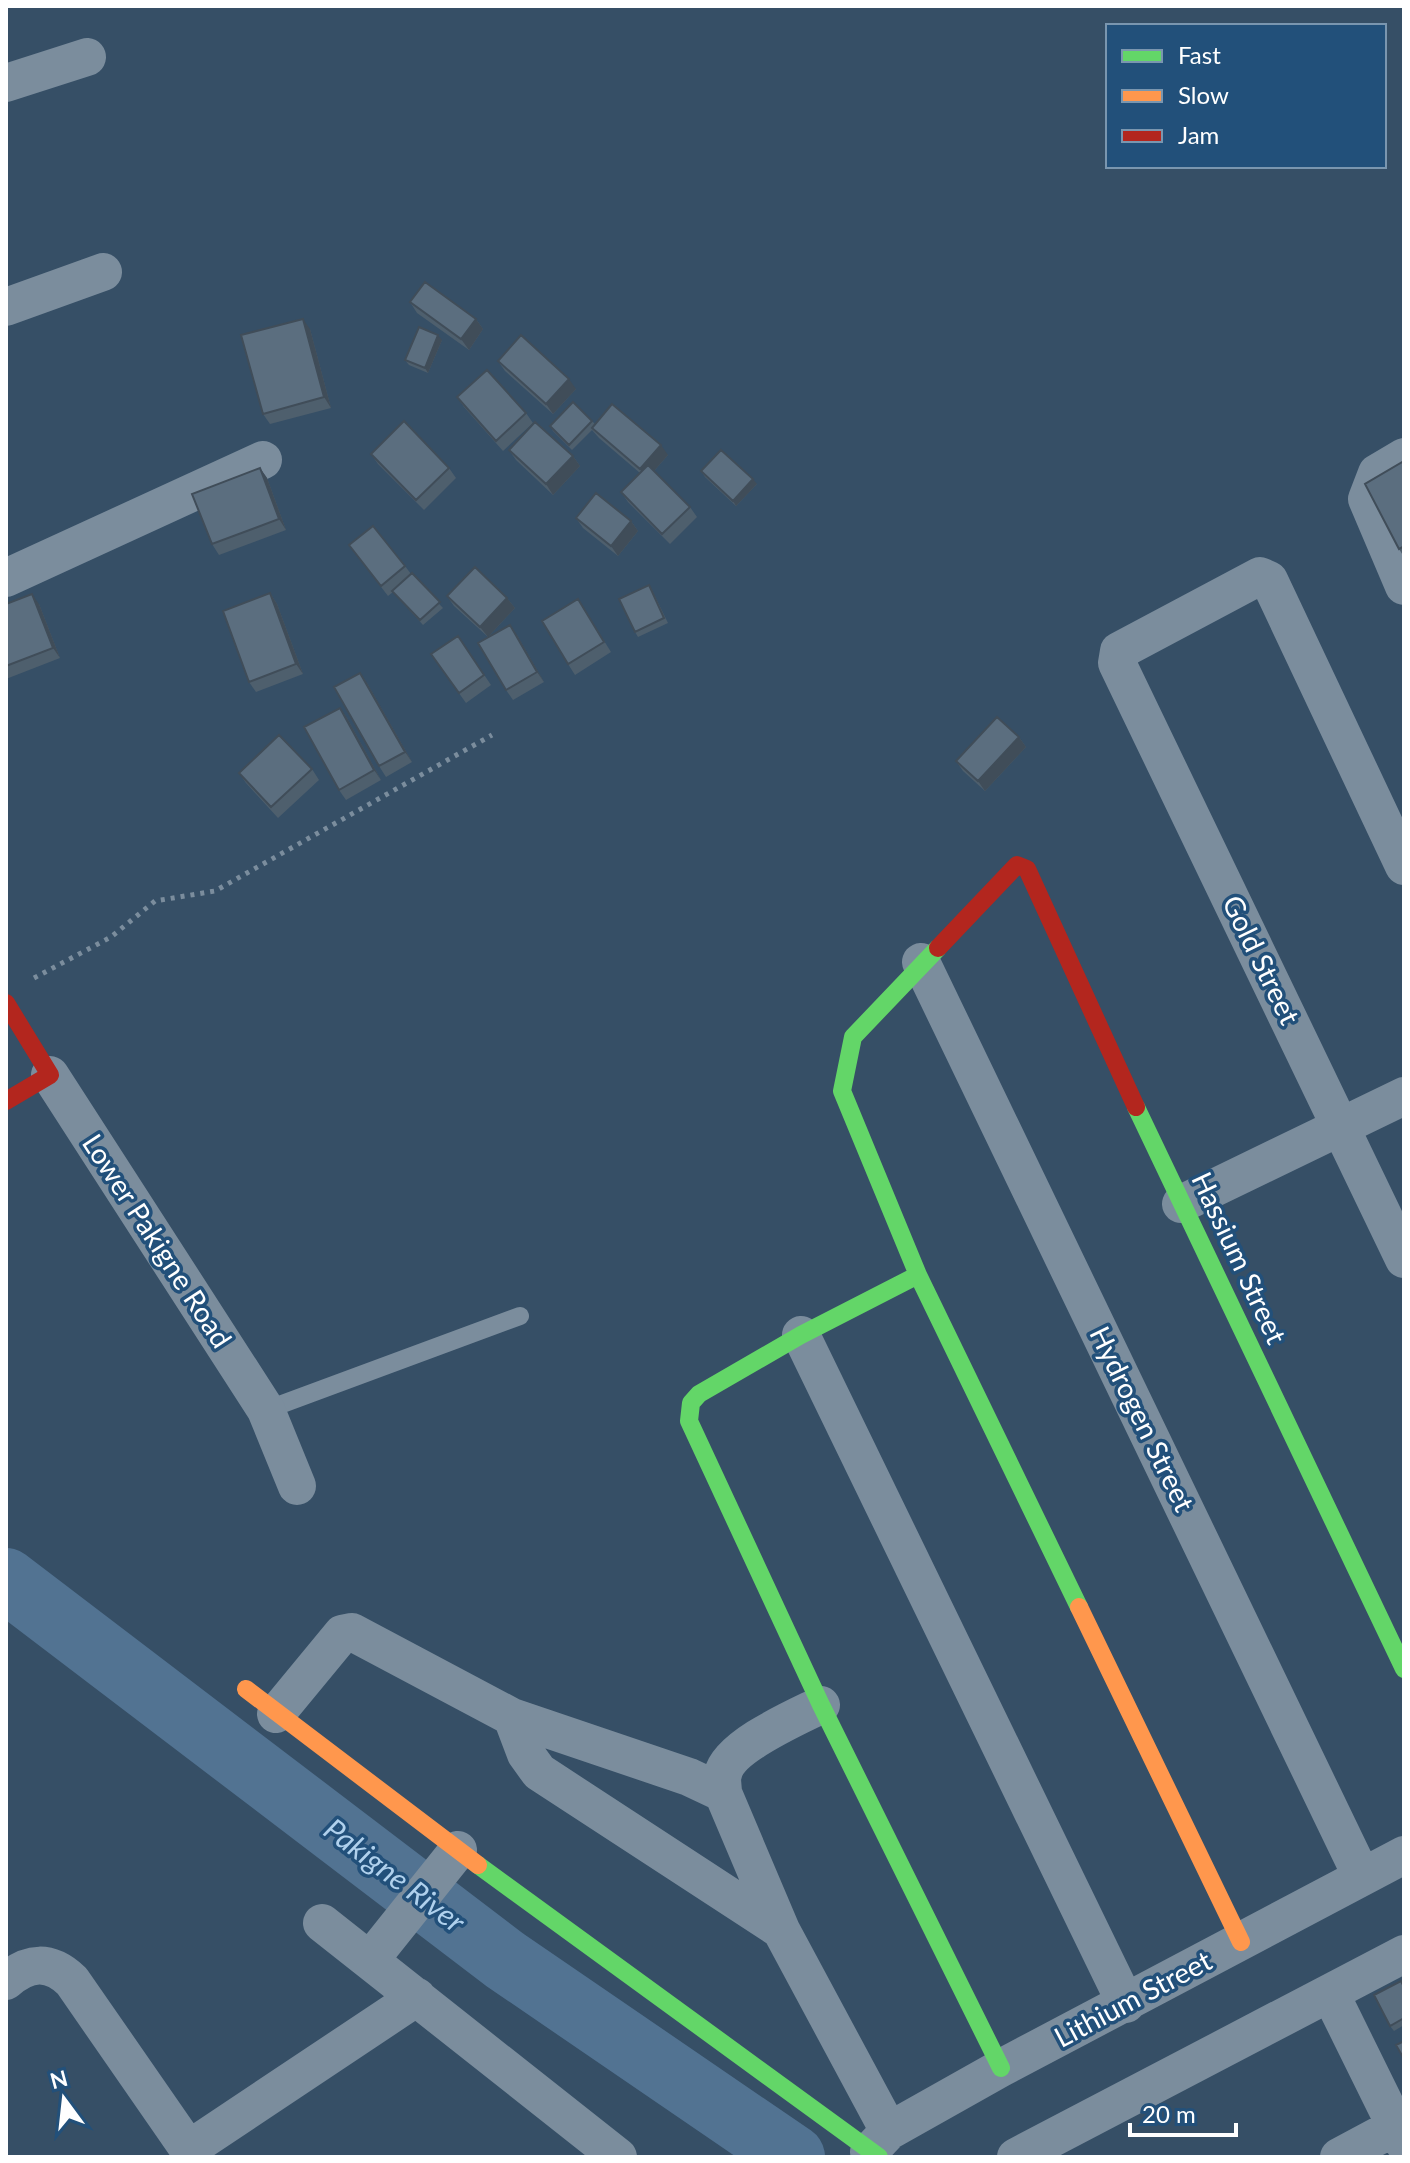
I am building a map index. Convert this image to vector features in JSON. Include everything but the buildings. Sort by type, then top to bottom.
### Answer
[{"type":"street","points":[[6,83],[87,57]]},
{"type":"street","points":[[6,307],[103,272]]},
{"type":"street","points":[[1404,457],[1377,473],[1367,499],[1404,586]]},
{"type":"street","points":[[6,578],[263,460]]},
{"type":"street","name":"Gold Street","points":[[1404,866],[1266,577],[1254,579],[1119,651],[1117,663],[1404,1259]]},
{"type":"street","name":"Hassium Street","points":[[921,962],[1011,868],[1017,865],[1027,869],[1181,1204],[1404,1669]]},
{"type":"street","points":[[921,962],[853,1037],[847,1054],[842,1091],[918,1275],[1241,1942]]},
{"type":"street","name":"Hydrogen Street","points":[[921,962],[1362,1877]]},
{"type":"street","name":"Lower Pakigne Road","points":[[6,1003],[266,1410],[297,1486]]},
{"type":"street","points":[[6,1101],[50,1075]]},
{"type":"street","points":[[1181,1204],[1404,1096]]},
{"type":"street","points":[[918,1275],[801,1335],[699,1394],[691,1403],[689,1421],[821,1705],[1001,2068]]},
{"type":"street","points":[[801,1335],[1126,2004]]},
{"type":"street","points":[[276,1714],[347,1632],[512,1717],[689,1777],[723,1793]]},
{"type":"street","points":[[246,1689],[450,1860],[879,2146]]},
{"type":"street","points":[[821,1705],[775,1727],[733,1757],[723,1773],[723,1793],[879,2146]]},
{"type":"street","points":[[512,1717],[526,1754],[539,1772],[781,1930]]},
{"type":"street","name":"Lithium Street","points":[[879,2146],[1001,2068],[1404,1855]]},
{"type":"street","points":[[370,1960],[450,1860]]},
{"type":"street","points":[[322,1923],[618,2157]]},
{"type":"street","points":[[1016,2157],[1331,1995],[1404,1954]]},
{"type":"street","points":[[6,1981],[22,1968],[39,1964],[59,1969],[72,1981],[191,2153],[417,1997]]},
{"type":"street","points":[[1331,1995],[1399,2135],[1339,2157]]},
{"type":"lane","points":[[266,1410],[520,1316]]},
{"type":"path","points":[[33,979],[111,937],[155,901],[215,891],[492,735]]},
{"type":"waterway","name":"Pakigne River","points":[[6,1580],[505,1960],[793,2157]]},
{"type":"traffic: fast","points":[[938,948],[853,1037],[842,1091],[918,1275],[1079,1607]]},
{"type":"traffic: fast","points":[[1136,1107],[1404,1669]]},
{"type":"traffic: fast","points":[[918,1275],[801,1335],[699,1394],[691,1403],[689,1421],[821,1705],[1001,2068]]},
{"type":"traffic: fast","points":[[478,1865],[879,2157]]},
{"type":"traffic: slow","points":[[1079,1607],[1241,1942]]},
{"type":"traffic: slow","points":[[246,1689],[478,1865]]},
{"type":"traffic: jam","points":[[938,948],[1017,865],[1027,869],[1136,1107]]},
{"type":"traffic: jam","points":[[6,1003],[50,1075],[6,1101]]}]
